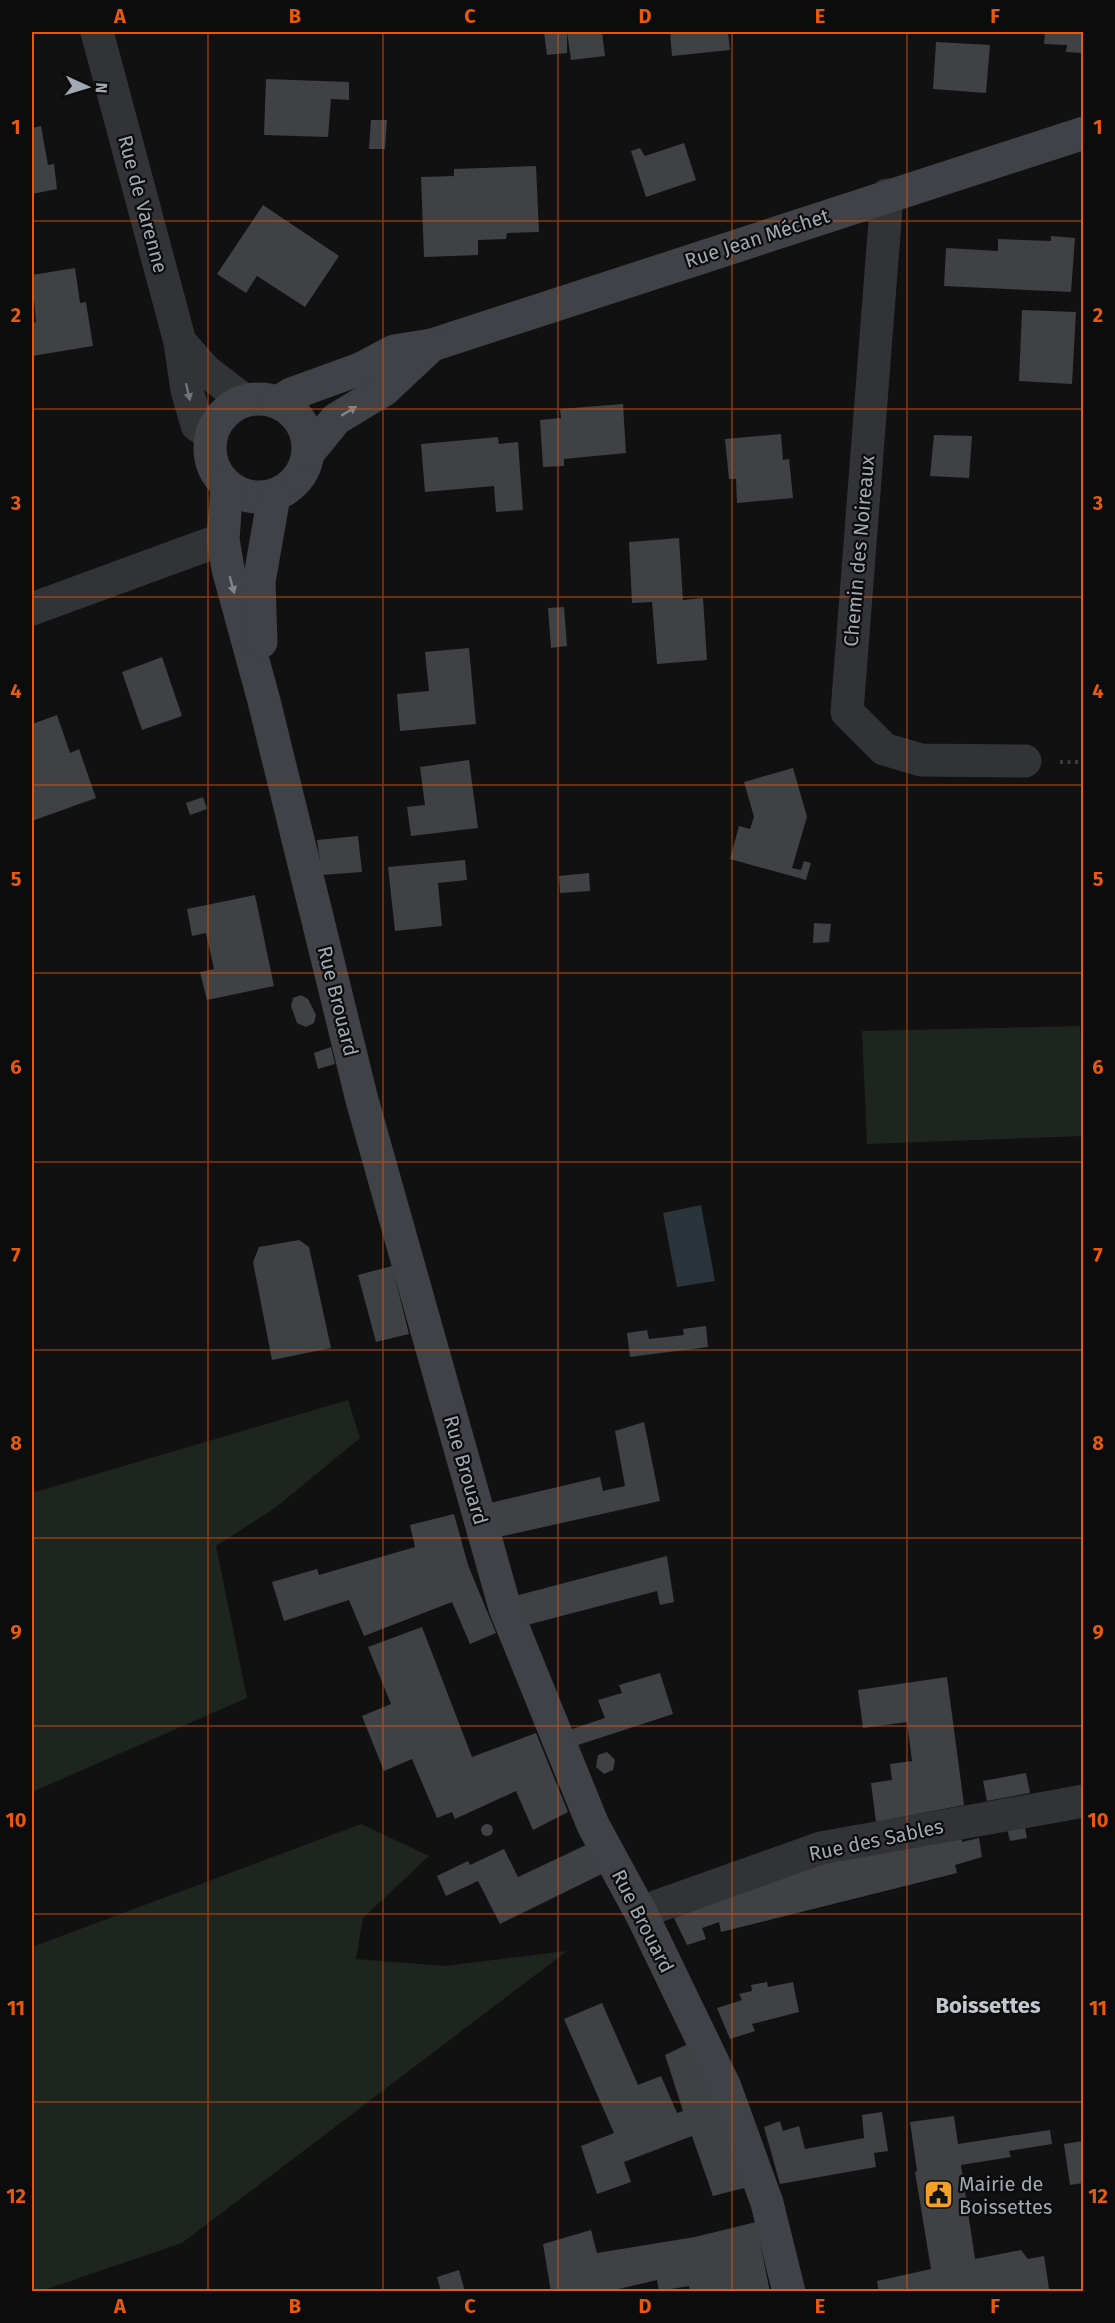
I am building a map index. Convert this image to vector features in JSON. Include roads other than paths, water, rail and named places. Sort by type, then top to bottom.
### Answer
[{"type":"street","name":"Rue de Varenne","points":[[97,32],[180,342],[187,390],[197,425],[211,434]]},
{"type":"street","name":"Rue Jean Méchet","points":[[279,402],[291,394],[360,369],[394,351],[432,345],[1083,133]]},
{"type":"street","name":"Chemin des Noireaux","points":[[888,195],[847,712],[884,749],[921,760],[1025,761]]},
{"type":"street","name":"Rue de Varenne","points":[[180,342],[206,371],[244,400]]},
{"type":"street","name":"Rue Jean Méchet","points":[[309,452],[336,419],[384,390],[432,345]]},
{"type":"street","points":[[244,400],[279,402],[302,422],[309,452],[298,479],[273,496],[249,497],[227,486],[211,462],[211,434],[223,413],[244,400]]},
{"type":"street","name":"Rue Brouard","points":[[227,486],[223,538],[228,569],[264,701],[362,1100],[505,1608],[593,1825],[642,1915],[725,2087],[767,2203],[789,2292]]},
{"type":"street","name":"Rue Brouard","points":[[264,701],[259,582],[273,496]]},
{"type":"street","points":[[32,609],[223,538]]},
{"type":"street","name":"Rue des Sables","points":[[642,1915],[658,1906],[821,1848],[1083,1801]]},
{"type":"place","name":"Mairie de Boissettes","points":[[938,2195]]},
{"type":"district","name":"Boissettes","points":[[988,2005]]}]
